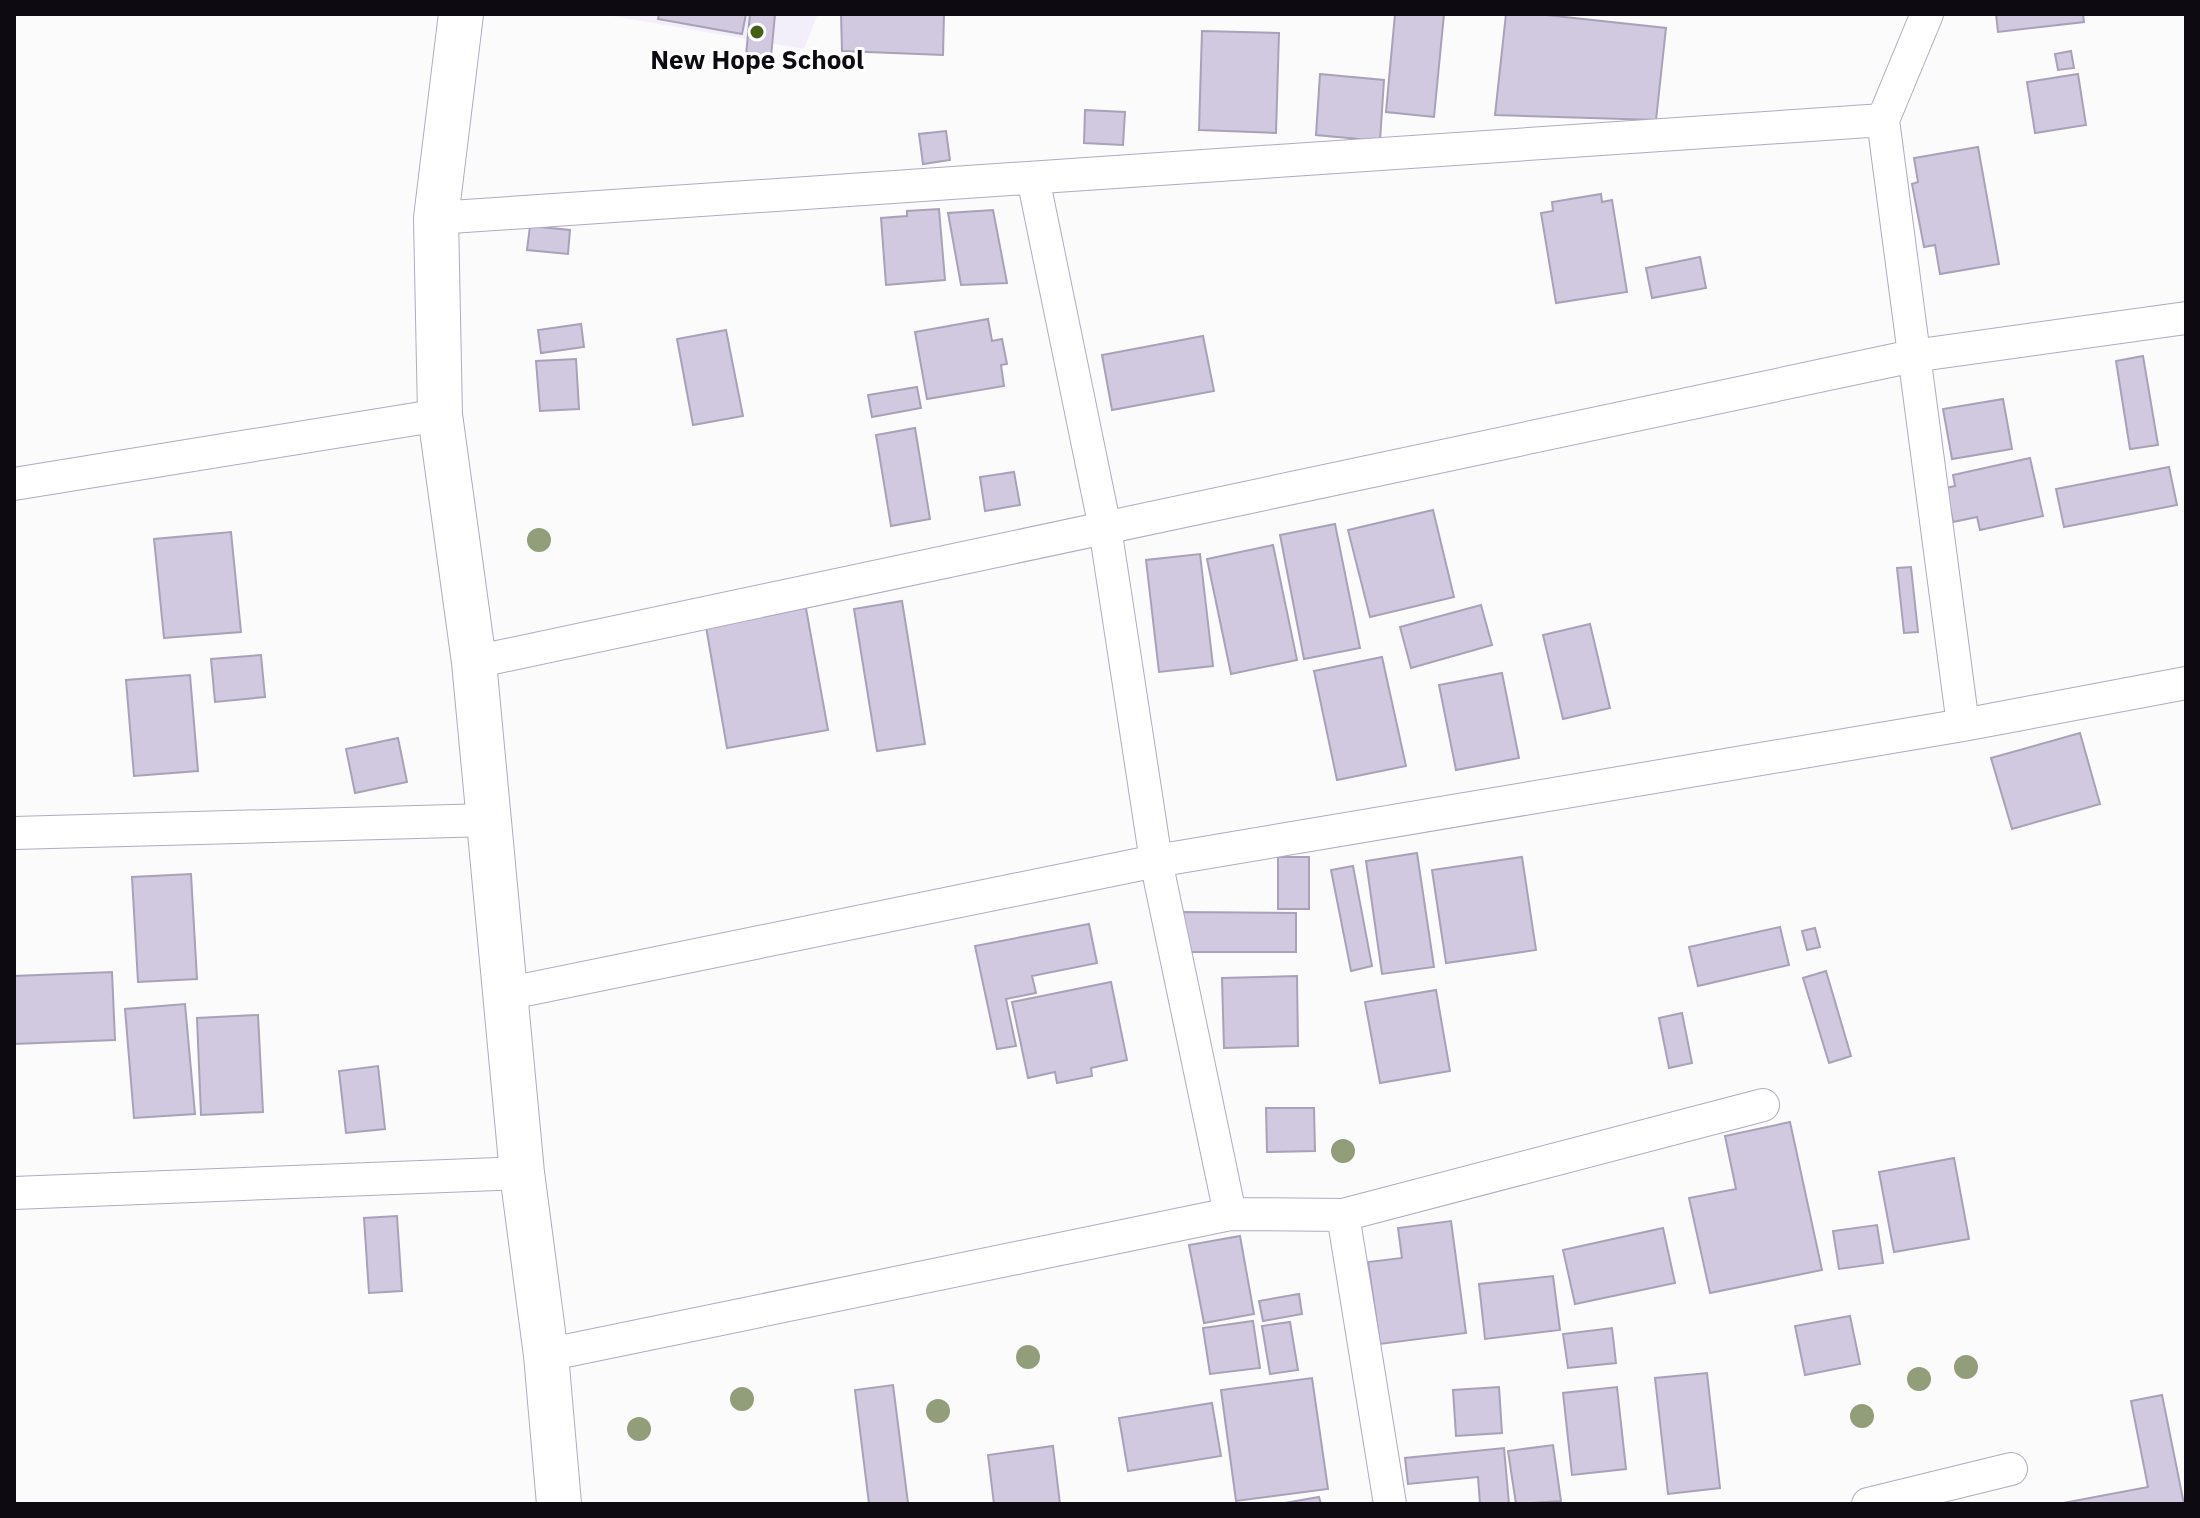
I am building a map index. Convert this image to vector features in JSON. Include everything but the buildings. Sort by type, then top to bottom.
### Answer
[{"type":"main road","points":[[461,14],[436,218],[440,415],[474,662],[522,1173],[546,1355],[559,1504]]},
{"type":"street","points":[[1927,14],[1883,120],[1963,725]]},
{"type":"street","points":[[436,218],[1883,120]]},
{"type":"street","points":[[1033,178],[1105,528],[1156,861],[1230,1214]]},
{"type":"street","points":[[474,662],[1913,356],[2186,318]]},
{"type":"street","points":[[14,484],[440,415]]},
{"type":"street","points":[[505,994],[1156,861],[1963,725],[2186,683]]},
{"type":"street","points":[[14,833],[489,820]]},
{"type":"street","points":[[546,1355],[1230,1214],[1343,1215],[1763,1105]]},
{"type":"street","points":[[14,1193],[522,1173]]},
{"type":"street","points":[[1343,1215],[1390,1504]]},
{"type":"street","points":[[1868,1504],[2011,1469]]},
{"type":"shaded area","name":"New Hope School","points":[[601,14],[818,14],[804,49]]},
{"type":"place","name":"New Hope School","points":[[757,32]]}]
